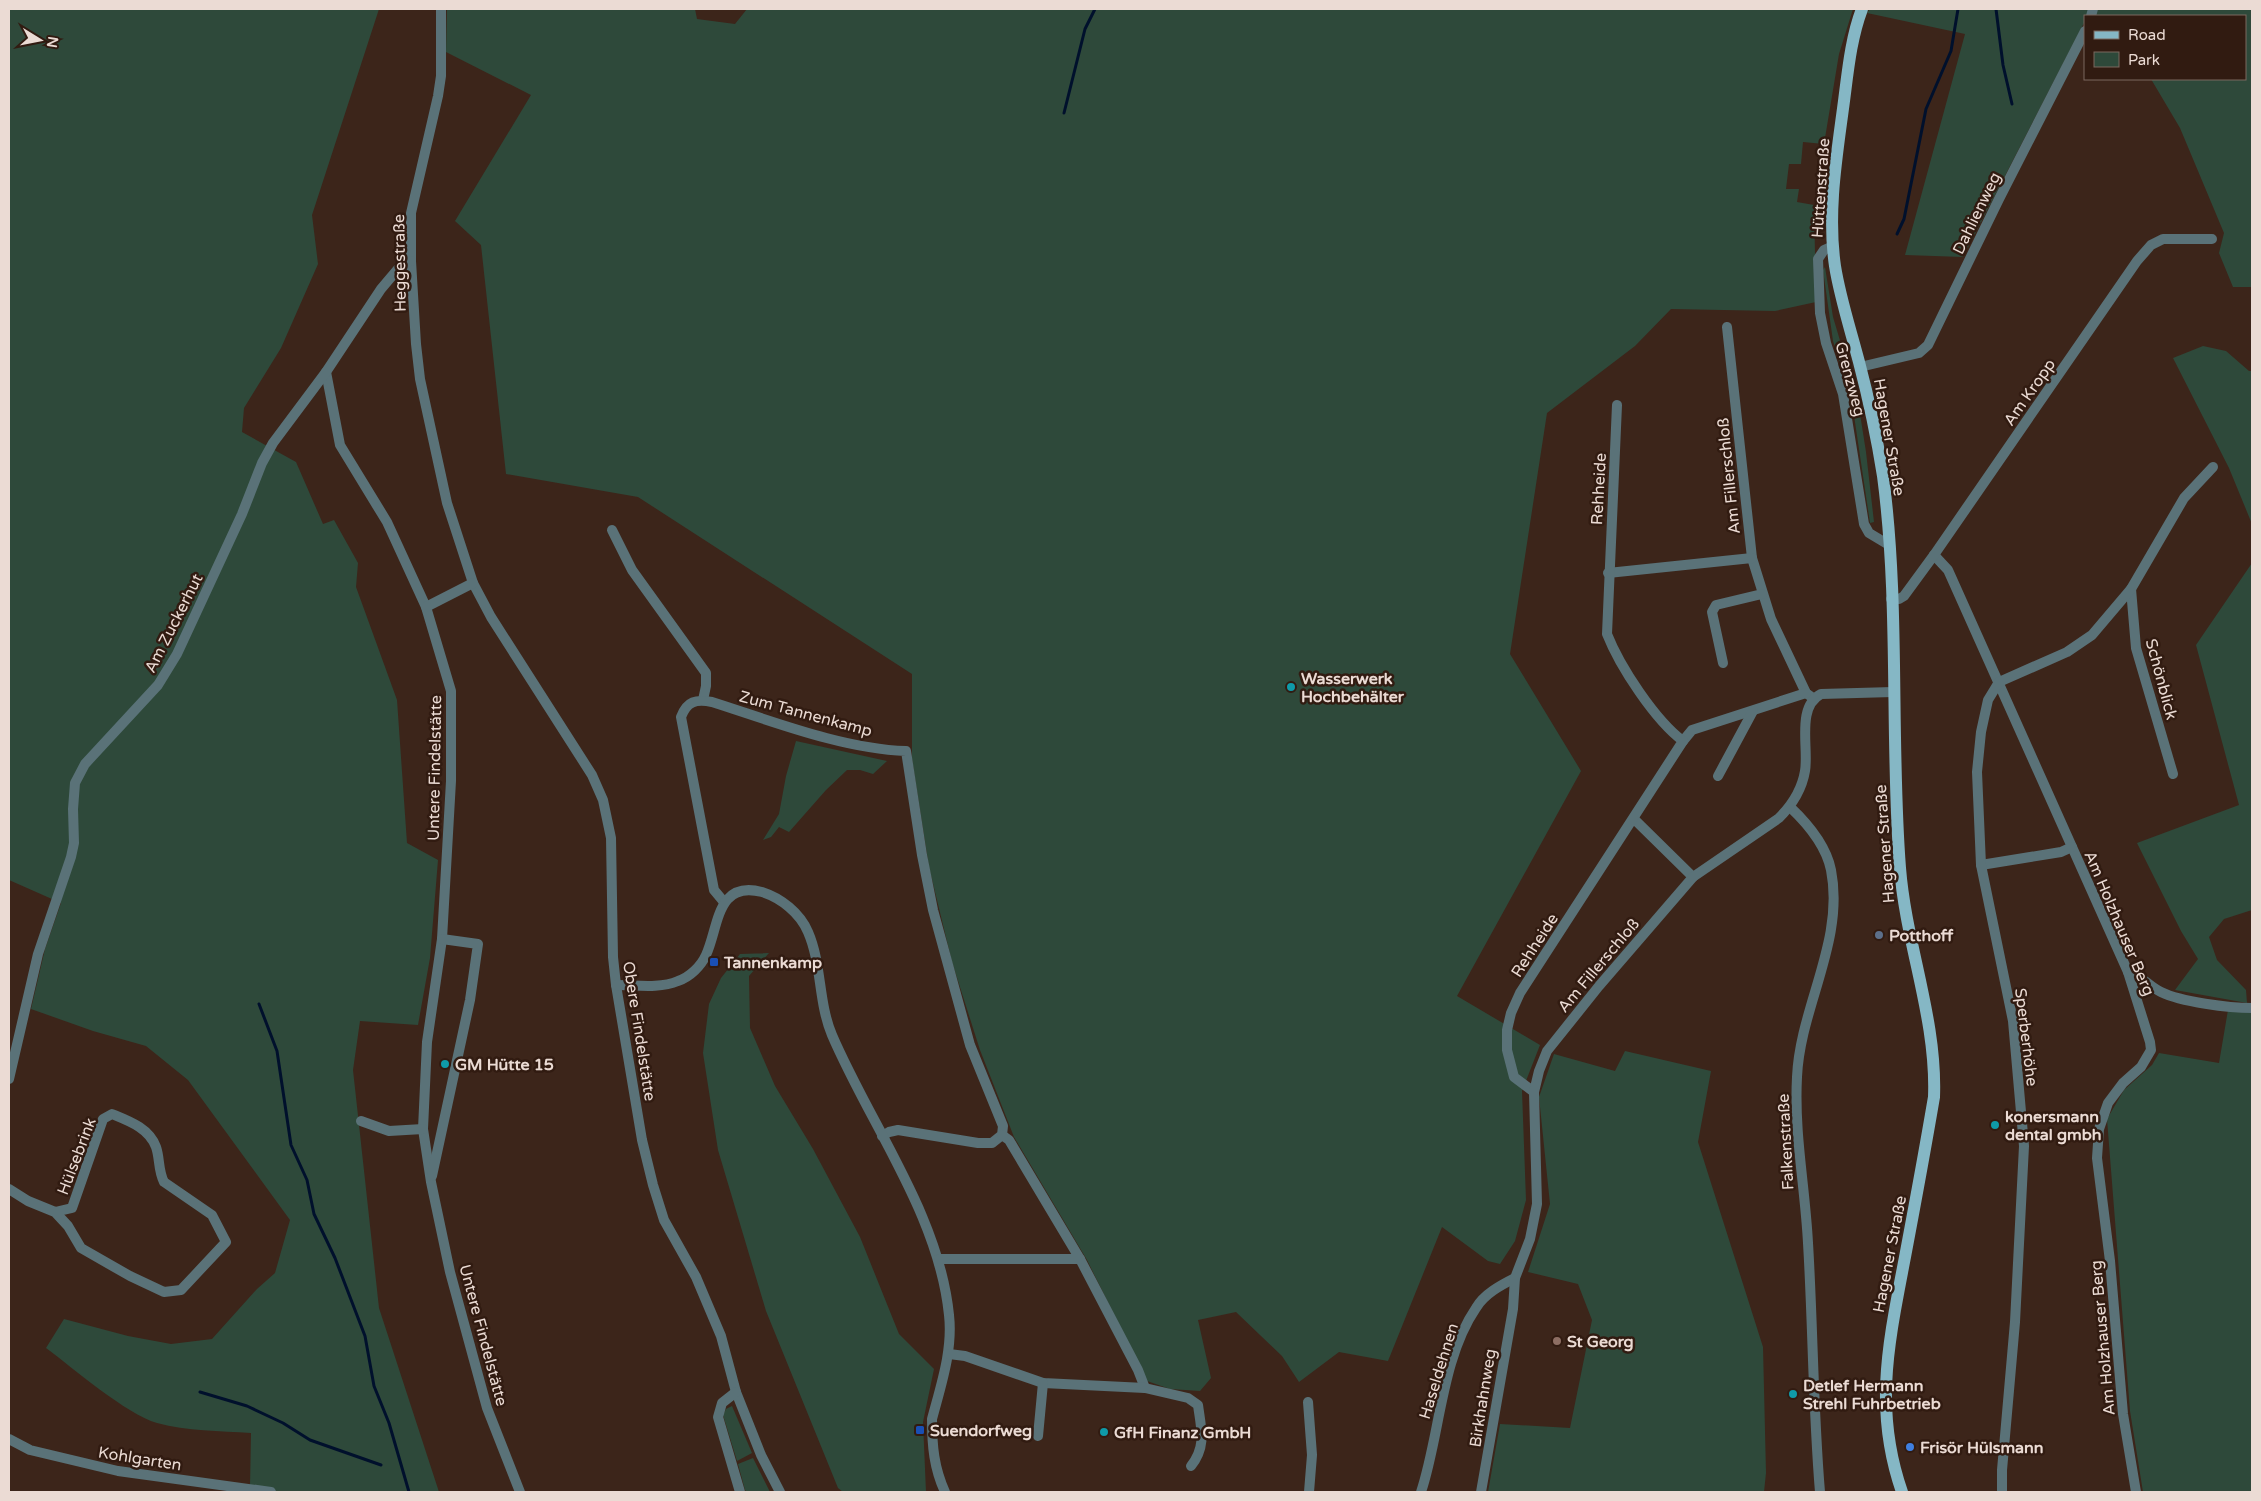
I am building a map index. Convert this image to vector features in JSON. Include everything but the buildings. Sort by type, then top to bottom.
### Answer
[{"type":"main road","name":"Hüttenstraße","points":[[1860,367],[1838,281],[1833,246],[1833,202],[1850,54],[1862,9]]},
{"type":"main road","name":"Hagener Straße","points":[[1860,367],[1879,449],[1889,545],[1893,692],[1902,886],[1908,932],[1932,1043],[1935,1068],[1934,1097],[1891,1330],[1885,1374],[1886,1423],[1896,1476],[1902,1492]]},
{"type":"street","name":"Heggestraße","points":[[438,460],[420,379],[411,261],[412,213],[441,76],[442,9]]},
{"type":"street","name":"Dahlienweg","points":[[1860,367],[1919,353],[1928,345],[1999,199],[2084,33]]},
{"type":"street","name":"Am Kropp","points":[[1891,599],[1899,599],[1904,596],[1934,555],[2137,260],[2151,245],[2163,239],[2212,239]]},
{"type":"street","name":"Grenzweg","points":[[1833,246],[1824,250],[1818,258],[1820,313],[1826,343],[1843,394],[1864,524],[1869,532],[1889,545]]},
{"type":"street","name":"Am Zuckerhut","points":[[9,1079],[38,954],[71,857],[74,842],[73,809],[75,784],[84,764],[158,684],[177,654],[242,514],[262,463],[273,443],[326,372],[381,289],[403,263],[411,261]]},
{"type":"street","name":"Am Fillerschloß","points":[[1512,1309],[1515,1278],[1530,1239],[1537,1204],[1534,1092],[1539,1071],[1545,1058],[1560,1033],[1693,877],[1779,818],[1790,807],[1801,785],[1805,770],[1806,723],[1809,696],[1771,619],[1752,558],[1727,326]]},
{"type":"street","name":"Untere Findelstätte","points":[[326,372],[340,445],[387,522],[426,607],[451,692],[451,781],[442,939],[427,1042],[423,1130],[431,1182],[450,1272],[487,1408],[520,1492]]},
{"type":"street","name":"Rehheide","points":[[1617,405],[1608,573],[1607,634],[1613,650],[1658,718],[1683,742]]},
{"type":"street","name":"Obere Findelstätte","points":[[438,460],[447,503],[473,583],[491,617],[592,775],[603,800],[611,838],[613,957],[616,984],[642,1140],[653,1185],[664,1220],[696,1277],[721,1336],[736,1392],[761,1455],[780,1492]]},
{"type":"street","points":[[1999,682],[2067,652],[2092,635],[2131,589],[2184,498],[2213,467]]},
{"type":"street","points":[[612,530],[632,570],[706,673],[706,686],[702,700],[693,701],[685,707],[681,717],[714,890],[724,902]]},
{"type":"street","name":"Am Holzhauser Berg","points":[[1934,555],[1948,570],[2128,972],[2151,1050],[2141,1067],[2123,1083],[2108,1103],[2099,1129],[2097,1158],[2110,1261],[2123,1414],[2136,1492]]},
{"type":"street","points":[[1608,573],[1752,558]]},
{"type":"street","points":[[426,607],[473,583]]},
{"type":"street","name":"Schönblick","points":[[2131,589],[2136,648],[2174,774]]},
{"type":"street","points":[[1723,663],[1712,612],[1716,605],[1762,594]]},
{"type":"street","name":"Sperberhöhe","points":[[1999,682],[1988,700],[1980,742],[1977,772],[1981,865],[2012,1021],[2024,1146],[2019,1272],[2002,1470],[2002,1492]]},
{"type":"street","points":[[1809,696],[1893,692]]},
{"type":"street","name":"Rehheide","points":[[1534,1092],[1514,1076],[1507,1050],[1507,1030],[1511,1013],[1520,993],[1683,742],[1692,730],[1809,696]]},
{"type":"street","name":"Zum Tannenkamp","points":[[702,700],[820,736],[888,751],[906,751],[922,855],[933,910],[970,1045],[1003,1126],[1002,1135],[1008,1140],[1080,1259],[1138,1370],[1145,1388]]},
{"type":"street","points":[[1718,776],[1753,711]]},
{"type":"street","name":"Falkenstraße","points":[[1790,807],[1806,823],[1821,844],[1831,869],[1834,905],[1829,943],[1804,1028],[1797,1083],[1796,1127],[1808,1241],[1820,1492]]},
{"type":"street","points":[[1634,819],[1693,877]]},
{"type":"street","points":[[1981,865],[2061,852],[2072,847]]},
{"type":"street","points":[[616,984],[660,986],[678,981],[695,971],[706,957],[718,913],[724,902],[732,894],[746,891],[762,892],[780,900],[796,913],[808,931],[815,953],[832,1033],[923,1219],[939,1259],[950,1316],[949,1354],[932,1419],[933,1455],[937,1476],[945,1492]]},
{"type":"street","name":"Untere Findelstätte","points":[[431,1182],[470,1000],[478,944],[442,939]]},
{"type":"street","points":[[2128,972],[2141,976],[2162,992],[2218,1006],[2252,1008]]},
{"type":"street","name":"Hülsebrink","points":[[9,1189],[28,1201],[55,1212],[68,1226],[81,1248],[130,1276],[164,1292],[181,1290],[226,1242],[212,1215],[164,1182],[160,1175],[156,1147],[148,1134],[135,1123],[112,1114],[103,1119],[72,1208],[55,1212]]},
{"type":"street","points":[[360,1121],[389,1132],[423,1130]]},
{"type":"street","points":[[882,1136],[898,1130],[978,1143],[992,1143],[1002,1135]]},
{"type":"street","points":[[939,1259],[1080,1259]]},
{"type":"street","name":"Haseldehnen","points":[[1421,1492],[1445,1387],[1462,1334],[1476,1306],[1497,1288],[1515,1278]]},
{"type":"street","name":"Birkhahnweg","points":[[1481,1492],[1512,1309]]},
{"type":"street","points":[[949,1354],[965,1356],[1043,1383],[1145,1388],[1188,1398],[1198,1405],[1202,1441],[1199,1456],[1191,1466]]},
{"type":"street","points":[[1038,1436],[1043,1383]]},
{"type":"street","points":[[736,1392],[722,1403],[718,1418],[740,1492]]},
{"type":"street","points":[[1308,1402],[1312,1455],[1309,1492]]},
{"type":"street","name":"Kohlgarten","points":[[9,1439],[30,1450],[118,1471],[271,1492]]},
{"type":"street","points":[[935,1492],[937,1476]]},
{"type":"green space","points":[[9,9],[379,9],[312,215],[318,264],[281,348],[244,408],[242,432],[296,462],[323,524],[334,520],[358,563],[356,587],[397,700],[407,843],[438,860],[430,958],[418,1025],[360,1021],[353,1070],[379,1308],[439,1492],[269,1492],[250,1487],[251,1433],[180,1428],[144,1418],[115,1401],[46,1348],[64,1319],[128,1336],[171,1344],[212,1339],[257,1289],[275,1273],[290,1220],[188,1080],[146,1046],[93,1031],[31,1009],[45,949],[61,903],[9,880]]},
{"type":"green space","points":[[447,9],[695,9],[697,19],[735,24],[747,9],[1853,9],[1839,54],[1824,144],[1803,142],[1801,164],[1789,164],[1786,189],[1799,189],[1797,202],[1814,205],[1816,302],[1775,311],[1671,309],[1635,346],[1547,413],[1510,654],[1581,771],[1457,996],[1540,1045],[1522,1091],[1526,1200],[1515,1241],[1500,1264],[1488,1261],[1442,1227],[1388,1361],[1339,1352],[1299,1382],[1282,1356],[1236,1312],[1198,1320],[1211,1378],[1200,1391],[1170,1389],[1147,1381],[1087,1260],[1014,1137],[980,1050],[952,962],[929,867],[912,759],[912,674],[638,497],[506,474],[481,245],[455,221],[531,95],[446,52]]},
{"type":"green space","points":[[1870,9],[2089,9],[2087,15],[2084,15],[2084,23],[1963,257],[1905,255],[1965,34],[1867,13]]},
{"type":"green space","points":[[2098,9],[2252,9],[2252,287],[2233,287],[2219,253],[2224,233],[2180,128],[2152,80],[2246,80],[2246,15],[2095,15]]},
{"type":"green space","points":[[1825,267],[1833,317],[1858,401],[1874,522],[1870,523],[1852,402],[1833,341],[1823,270]]},
{"type":"green space","points":[[2203,346],[2226,351],[2249,371],[2252,371],[2252,524],[2229,468],[2173,358]]},
{"type":"green space","points":[[2252,563],[2252,910],[2224,919],[2209,937],[2217,960],[2246,990],[2247,1003],[2175,990],[2198,959],[2181,931],[2137,843],[2239,805],[2196,645]]},
{"type":"green space","points":[[796,741],[887,761],[873,774],[860,770],[847,770],[826,790],[789,832],[779,827],[771,837],[763,840],[779,814],[786,776]]},
{"type":"green space","points":[[769,953],[749,976],[750,1028],[775,1086],[813,1149],[860,1237],[899,1334],[934,1369],[923,1422],[926,1492],[843,1492],[838,1488],[766,1311],[718,1150],[703,1053],[709,1004],[721,978],[740,954]]},
{"type":"green space","points":[[2228,1010],[2252,1012],[2252,1492],[2143,1492],[2130,1411],[2107,1119],[2124,1090],[2152,1065],[2159,1053],[2219,1063]]},
{"type":"green space","points":[[1625,1051],[1711,1071],[1698,1142],[1763,1347],[1766,1473],[1764,1492],[1488,1492],[1500,1424],[1570,1428],[1592,1320],[1578,1284],[1528,1272],[1550,1204],[1539,1097],[1554,1054],[1615,1071]]},
{"type":"green space","points":[[732,1406],[752,1453],[737,1461],[723,1415],[726,1409]]},
{"type":"green space","points":[[753,1458],[770,1492],[747,1492],[745,1490],[738,1464]]},
{"type":"waterway","points":[[1064,113],[1085,29],[1095,9]]},
{"type":"waterway","points":[[1897,234],[1904,219],[1926,109],[1951,51],[1958,9]]},
{"type":"waterway","points":[[1996,9],[2003,65],[2012,104]]},
{"type":"waterway","points":[[259,1004],[277,1051],[291,1145],[307,1180],[314,1214],[335,1258],[365,1336],[374,1386],[389,1423],[409,1492]]},
{"type":"waterway","points":[[200,1392],[247,1406],[283,1423],[310,1440],[381,1465]]},
{"type":"place","name":"Wasserwerk Hochbehälter","points":[[1291,687]]},
{"type":"place","name":"Potthoff","points":[[1879,935]]},
{"type":"place","name":"Tannenkamp","points":[[714,962]]},
{"type":"place","name":"GM Hütte 15","points":[[445,1064]]},
{"type":"place","name":"konersmann dental gmbh","points":[[1995,1125]]},
{"type":"place","name":"St Georg","points":[[1557,1341]]},
{"type":"place","name":"Detlef Hermann Strehl Fuhrbetrieb","points":[[1793,1394]]},
{"type":"place","name":"Suendorfweg","points":[[920,1430]]},
{"type":"place","name":"GfH Finanz GmbH","points":[[1104,1432]]},
{"type":"place","name":"Frisör Hülsmann","points":[[1910,1447]]}]
